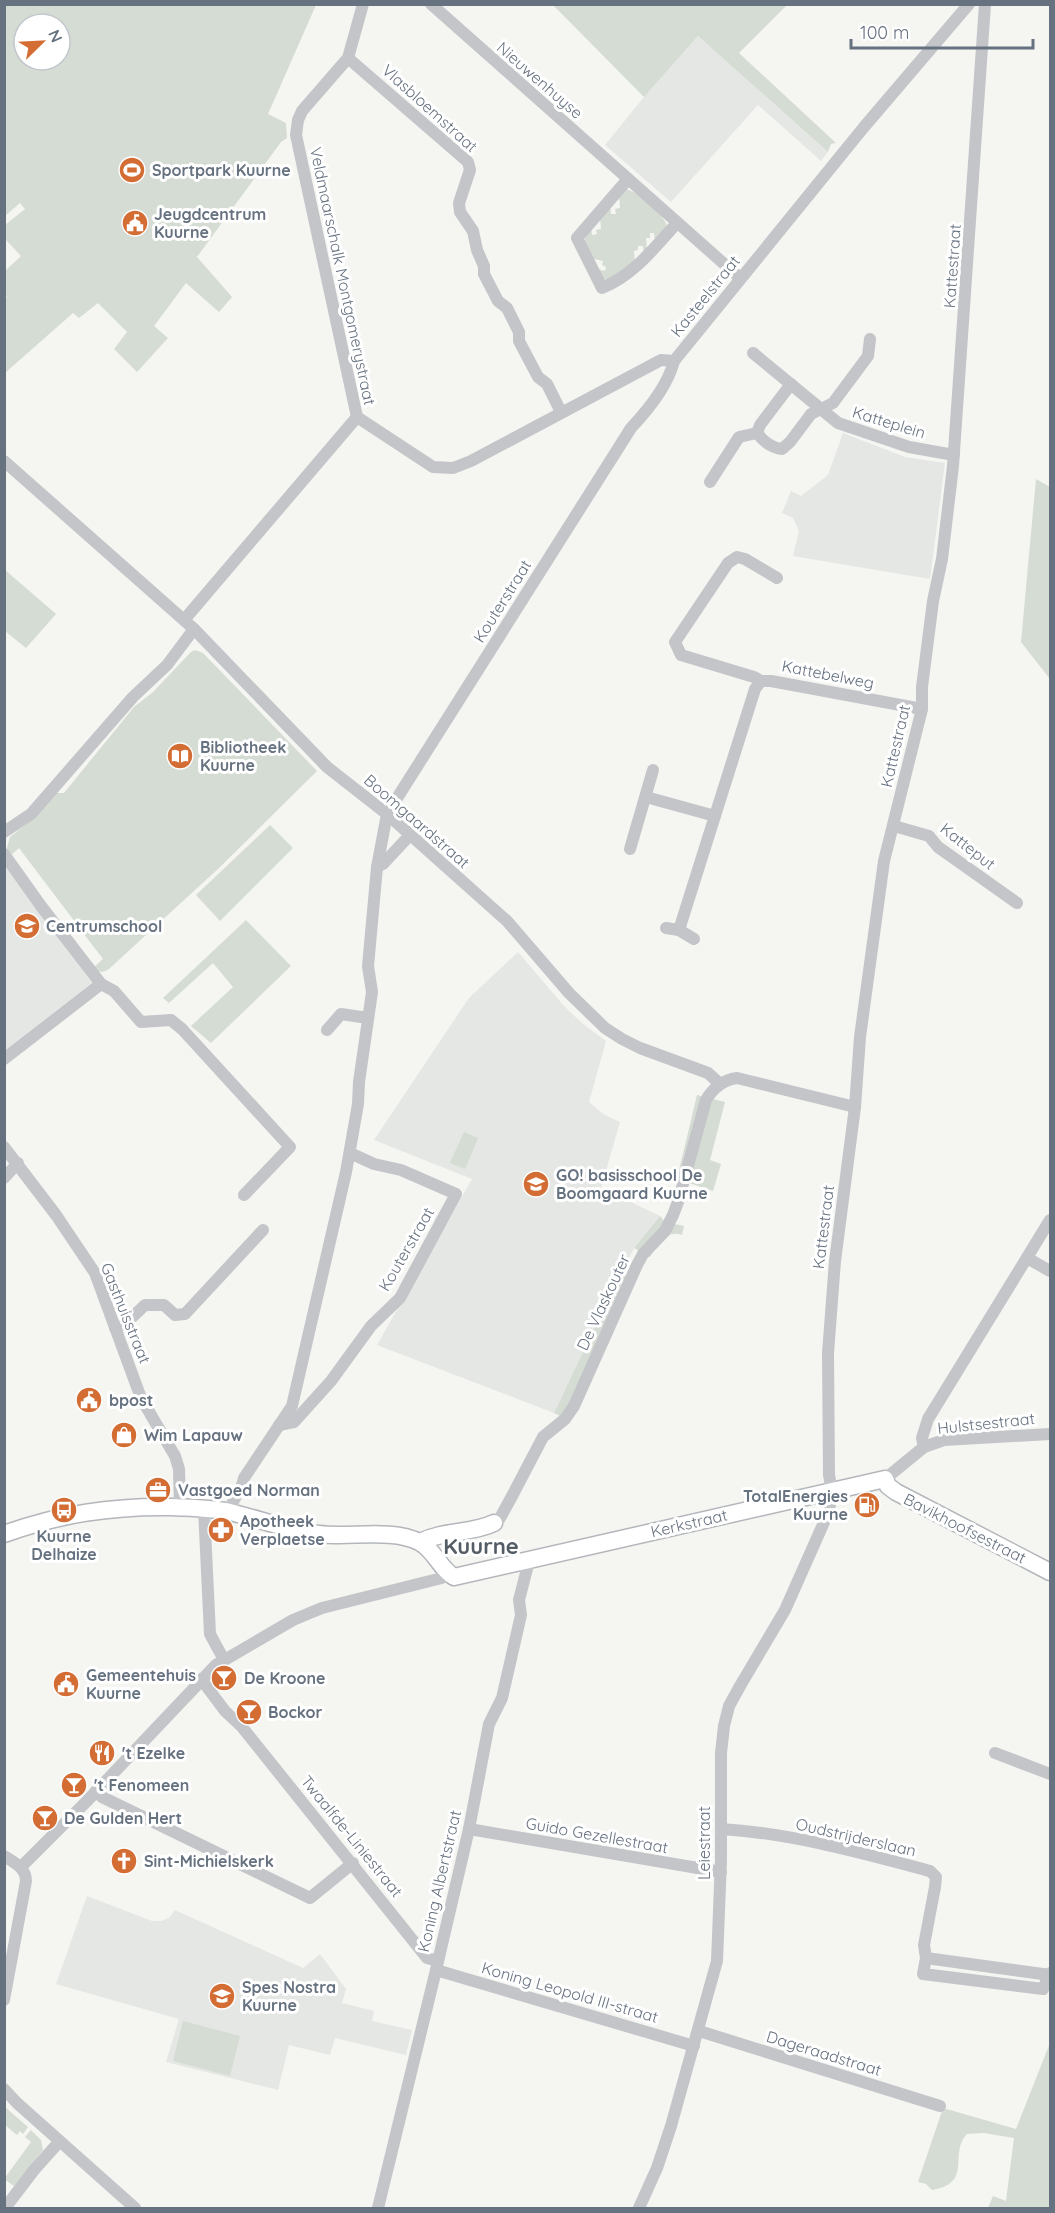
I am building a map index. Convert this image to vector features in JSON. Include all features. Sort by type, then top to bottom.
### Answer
[{"type":"street","name":"Veldmaarschalk Montgomerystraat","points":[[184,620],[357,417],[296,135],[302,111],[348,58],[363,4]]},
{"type":"street","name":"Nieuwenhuyse","points":[[431,4],[740,278]]},
{"type":"street","name":"Kasteelstraat","points":[[357,417],[433,467],[453,468],[471,461],[661,360],[674,361],[740,278],[969,4]]},
{"type":"street","name":"Kattestraat","points":[[831,1492],[828,1353],[835,1261],[855,1107],[860,1037],[884,861],[922,709],[933,600],[942,559],[954,455],[985,4]]},
{"type":"street","name":"Vlasbloemstraat","points":[[348,58],[468,162],[470,170],[459,203],[460,212],[473,231],[477,250],[484,266],[484,274],[498,301],[507,308],[519,332],[519,341],[538,377],[547,384],[561,412]]},
{"type":"street","points":[[628,179],[577,237],[602,288],[616,282],[638,266],[677,222]]},
{"type":"street","name":"Katteplein","points":[[757,433],[775,448],[782,449],[811,414],[832,403],[868,356],[870,339]]},
{"type":"street","name":"Katteplein","points":[[753,353],[819,410],[838,423],[898,444],[954,455]]},
{"type":"street","name":"Kouterstraat","points":[[229,1512],[231,1503],[243,1485],[244,1478],[292,1406],[350,1153],[372,992],[368,966],[377,867],[387,814],[630,428],[643,415],[671,373],[674,361]]},
{"type":"street","points":[[710,482],[739,437],[757,433],[760,425],[791,384]]},
{"type":"street","name":"Boomgaardstraat","points":[[4,461],[194,629],[327,766],[387,814],[507,921],[569,993],[606,1028],[640,1048],[708,1073],[720,1084]]},
{"type":"street","points":[[760,681],[754,677],[681,655],[675,642],[728,563],[737,556],[777,578]]},
{"type":"street","points":[[4,832],[31,814],[133,697],[167,665],[194,629]]},
{"type":"street","name":"Kattebelweg","points":[[679,930],[755,689],[760,681],[771,681],[922,709]]},
{"type":"street","points":[[630,849],[653,770]]},
{"type":"street","points":[[646,797],[715,816]]},
{"type":"street","name":"Katteput","points":[[894,826],[929,836],[938,847],[1017,903]]},
{"type":"street","points":[[377,867],[383,864],[410,835]]},
{"type":"street","points":[[4,854],[101,984],[114,991],[141,1022],[171,1020],[183,1029],[290,1148],[244,1195]]},
{"type":"street","points":[[666,928],[679,930],[694,939]]},
{"type":"street","points":[[4,1059],[101,984]]},
{"type":"street","points":[[327,1030],[341,1014],[368,1018]]},
{"type":"street","points":[[720,1084],[736,1078],[855,1107]]},
{"type":"street","name":"De Vlaskouter","points":[[494,1523],[500,1518],[543,1437],[565,1419],[574,1406],[637,1265],[643,1254],[669,1224],[678,1202],[706,1100],[720,1084]]},
{"type":"street","name":"Gasthuisstraat","points":[[4,1146],[95,1273],[141,1398],[175,1456],[179,1469],[180,1507]]},
{"type":"street","name":"Kouterstraat","points":[[279,1425],[294,1422],[331,1381],[371,1326],[400,1298],[456,1194],[401,1170],[374,1164],[350,1153]]},
{"type":"street","points":[[4,1178],[18,1163]]},
{"type":"street","points":[[924,1447],[922,1438],[928,1419],[1050,1220]]},
{"type":"street","points":[[114,1328],[125,1324],[145,1305],[164,1305],[175,1315],[185,1314],[263,1230]]},
{"type":"street","points":[[1027,1258],[1050,1271]]},
{"type":"street","name":"Hulstsestraat","points":[[924,1447],[944,1440],[1050,1434]]},
{"type":"street","name":"Kerkstraat","points":[[24,1871],[32,1866],[34,1856],[201,1679],[224,1660],[293,1620],[322,1608],[442,1578],[446,1572],[454,1577],[885,1479],[924,1447]]},
{"type":"street","name":"Bavikhoofsestraat","points":[[885,1479],[888,1486],[896,1492],[1050,1572]]},
{"type":"street","name":"Leiestraat","points":[[639,2208],[657,2168],[699,2031],[717,1960],[721,1872],[721,1753],[729,1706],[785,1610],[829,1511],[831,1492]]},
{"type":"street","points":[[4,1534],[44,1520],[94,1510],[144,1507],[204,1509],[229,1512],[319,1534],[403,1536],[420,1542],[446,1572]]},
{"type":"street","points":[[204,1509],[210,1634],[224,1660]]},
{"type":"street","points":[[420,1542],[446,1533],[486,1527],[494,1523]]},
{"type":"street","name":"Koning Albertstraat","points":[[378,2208],[469,1829],[489,1724],[502,1698],[520,1615],[519,1600],[529,1561]]},
{"type":"street","name":"Twaalfde-Liniestraat","points":[[201,1679],[225,1711],[242,1727],[353,1863],[427,1958],[437,1966]]},
{"type":"street","points":[[995,1753],[1050,1774]]},
{"type":"street","points":[[96,1791],[102,1797],[310,1898],[353,1863]]},
{"type":"street","name":"Guido Gezellestraat","points":[[469,1829],[721,1872]]},
{"type":"street","name":"Oudstrijderslaan","points":[[721,1829],[746,1830],[825,1845],[930,1871],[936,1878],[924,1946],[926,1958],[1050,1975]]},
{"type":"street","points":[[4,1856],[24,1871],[22,1909],[4,2000]]},
{"type":"street","name":"Koning Leopold III-straat","points":[[437,1966],[694,2046]]},
{"type":"street","name":"Dageraadstraat","points":[[699,2031],[940,2106]]},
{"type":"street","points":[[4,2089],[135,2208]]},
{"type":"street","points":[[5,2208],[34,2170],[60,2142]]},
{"type":"shaded area","name":"Sportpark Kuurne","points":[[4,5],[316,5],[268,114],[286,123],[287,138],[281,142],[197,257],[232,297],[219,312],[186,283],[154,326],[168,338],[137,372],[114,349],[127,332],[98,303],[79,318],[73,313],[5,373],[4,299],[7,297],[5,271],[21,256],[5,239],[5,225],[25,209],[20,203],[5,216]]},
{"type":"shaded area","points":[[553,5],[787,5],[739,53],[836,143],[831,144],[828,152],[698,36],[644,97]]},
{"type":"shaded area","points":[[698,36],[828,152],[821,161],[758,105],[671,202],[605,145]]},
{"type":"shaded area","points":[[625,189],[650,204],[666,222],[667,227],[655,242],[654,233],[650,233],[650,238],[646,238],[647,251],[644,255],[643,246],[638,246],[638,250],[634,251],[635,264],[607,280],[601,278],[597,269],[605,271],[603,261],[590,258],[585,247],[585,234],[591,226],[592,235],[597,234],[596,230],[601,229],[600,218],[610,205],[611,214],[616,214],[615,209],[620,208],[619,195]]},
{"type":"shaded area","points":[[843,433],[905,457],[945,463],[930,579],[793,556],[799,531],[793,518],[782,513],[791,491],[801,496],[828,475]]},
{"type":"shaded area","points":[[1036,479],[1050,487],[1050,679],[1021,642]]},
{"type":"shaded area","points":[[5,570],[56,614],[26,648],[5,631]]},
{"type":"shaded area","points":[[195,650],[203,653],[317,771],[219,868],[110,968],[99,972],[93,968],[103,959],[19,848],[10,856],[7,848],[10,837],[29,822],[56,793],[64,793],[134,707],[153,692]]},
{"type":"shaded area","points":[[270,825],[293,848],[220,921],[196,895]]},
{"type":"shaded area","name":"Centrumschool","points":[[5,865],[94,986],[5,1056]]},
{"type":"shaded area","points":[[246,920],[291,966],[211,1043],[191,1026],[233,987],[213,963],[169,1003],[163,998]]},
{"type":"shaded area","name":"GO! basisschool De Boomgaard Kuurne","points":[[518,952],[564,1006],[606,1041],[589,1102],[603,1114],[620,1122],[601,1188],[660,1216],[634,1248],[554,1413],[377,1345],[472,1179],[374,1140],[469,998]]},
{"type":"shaded area","points":[[697,1095],[725,1102],[710,1160],[721,1164],[713,1191],[677,1179]]},
{"type":"shaded area","points":[[464,1132],[478,1138],[465,1169],[450,1163]]},
{"type":"shaded area","points":[[660,1216],[665,1222],[684,1226],[682,1235],[667,1236],[659,1243],[650,1257],[634,1248]]},
{"type":"shaded area","points":[[621,1273],[629,1277],[563,1417],[554,1413]]},
{"type":"shaded area","name":"Spes Nostra Kuurne","points":[[87,1896],[152,1921],[169,1918],[175,1910],[303,1968],[320,1954],[346,1989],[342,2003],[374,2011],[372,2021],[412,2030],[406,2055],[335,2038],[330,2055],[289,2045],[278,2090],[166,2062],[179,2019],[56,1984]]},
{"type":"shaded area","points":[[183,2021],[240,2036],[230,2076],[173,2061]]},
{"type":"shaded area","points":[[1050,2043],[1050,2208],[988,2208],[993,2196],[1006,2201],[1014,2138],[984,2133],[967,2134],[959,2150],[957,2174],[953,2181],[932,2190],[926,2184],[918,2182],[943,2108],[1016,2129]]},
{"type":"shaded area","points":[[5,2107],[28,2127],[23,2134],[20,2131],[17,2135],[5,2125]]},
{"type":"shaded area","points":[[31,2130],[41,2140],[43,2150],[14,2186],[4,2179],[31,2142],[25,2137]]},
{"type":"place","name":"Sportpark Kuurne","points":[[132,170]]},
{"type":"place","name":"Jeugdcentrum Kuurne","points":[[135,223]]},
{"type":"place","name":"Bibliotheek Kuurne","points":[[180,756]]},
{"type":"place","name":"Centrumschool","points":[[27,926]]},
{"type":"place","name":"GO! basisschool De Boomgaard Kuurne","points":[[536,1184]]},
{"type":"place","name":"bpost","points":[[89,1400]]},
{"type":"place","name":"Wim Lapauw","points":[[124,1435]]},
{"type":"place","name":"Vastgoed Norman","points":[[158,1490]]},
{"type":"place","name":"TotalEnergies Kuurne","points":[[867,1505]]},
{"type":"place","name":"Kuurne Delhaize","points":[[64,1510]]},
{"type":"place","name":"Apotheek Verplaetse","points":[[221,1530]]},
{"type":"place","name":"De Kroone","points":[[224,1678]]},
{"type":"place","name":"Gemeentehuis Kuurne","points":[[66,1684]]},
{"type":"place","name":"Bockor","points":[[249,1712]]},
{"type":"place","name":"'t Ezelke","points":[[102,1753]]},
{"type":"place","name":"'t Fenomeen","points":[[74,1785]]},
{"type":"place","name":"De Gulden Hert","points":[[45,1818]]},
{"type":"place","name":"Sint-Michielskerk","points":[[124,1861]]},
{"type":"place","name":"Spes Nostra Kuurne","points":[[222,1996]]},
{"type":"district","name":"Kuurne","points":[[481,1546]]}]
